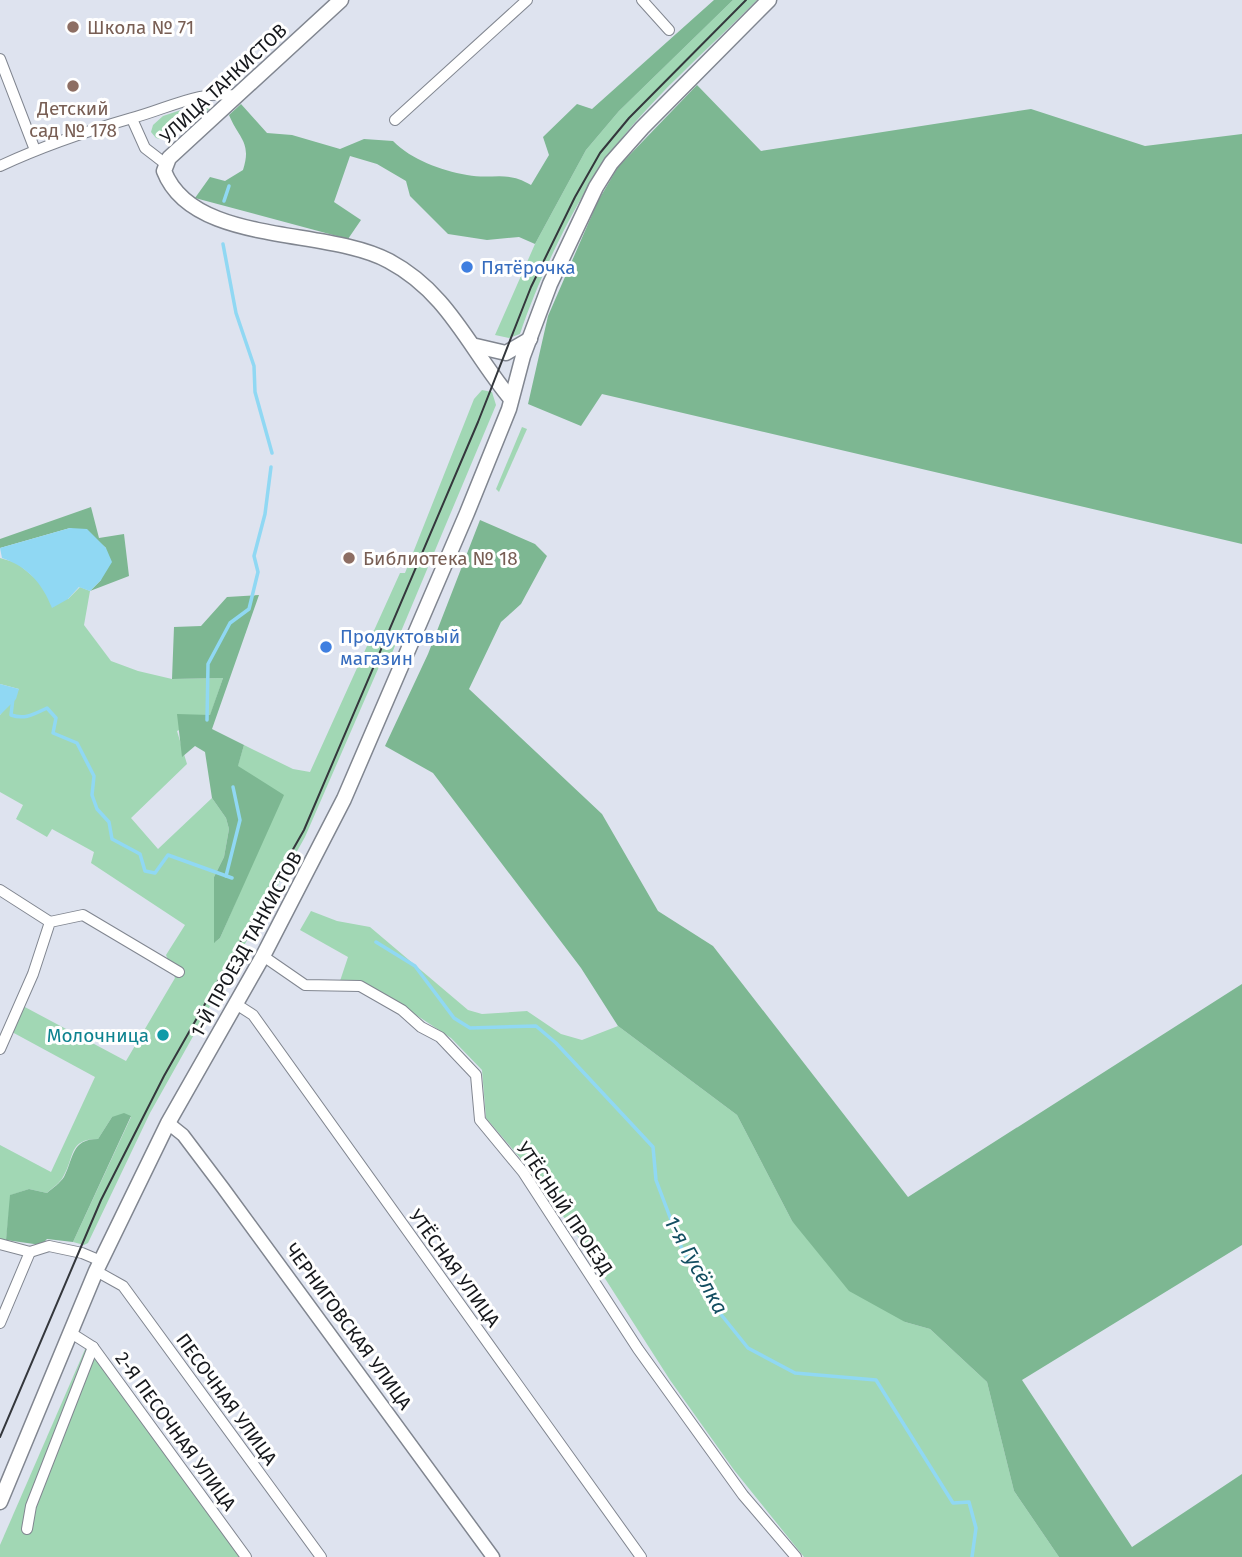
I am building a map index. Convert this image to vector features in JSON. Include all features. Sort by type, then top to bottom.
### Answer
[{"type":"main road","name":"УЛИЦА ТАНКИСТОВ","points":[[341,0],[169,158],[164,172],[171,190],[187,204],[223,220],[356,249],[386,259],[419,282],[451,311],[476,346],[491,374],[512,399]]},
{"type":"main road","name":"1-Й ПРОЕЗД ТАНКИСТОВ","points":[[0,1502],[99,1266],[168,1123],[310,870],[365,751],[467,513],[512,399],[530,339],[569,242],[611,163],[769,0]]},
{"type":"main road","points":[[476,346],[506,353],[530,339]]},
{"type":"street","points":[[395,120],[527,0]]},
{"type":"street","points":[[642,0],[668,30]]},
{"type":"street","points":[[0,59],[35,150]]},
{"type":"street","points":[[0,166],[35,150],[132,118],[218,93],[236,96]]},
{"type":"street","points":[[132,118],[145,148],[167,165]]},
{"type":"street","points":[[0,890],[50,922],[83,915],[178,972]]},
{"type":"street","points":[[0,1049],[33,974],[50,922]]},
{"type":"street","name":"УТЁСНЫЙ ПРОЕЗД","points":[[263,956],[305,985],[360,986],[440,1037],[477,1075],[480,1119],[523,1172],[638,1349],[743,1495],[796,1557]]},
{"type":"street","name":"УТЁСНАЯ УЛИЦА","points":[[236,1004],[253,1015],[641,1557]]},
{"type":"street","name":"ЧЕРНИГОВСКАЯ УЛИЦА","points":[[168,1123],[183,1135],[494,1557]]},
{"type":"street","name":"ПЕСОЧНАЯ УЛИЦА","points":[[0,1244],[30,1252],[49,1246],[82,1253],[123,1286],[321,1557]]},
{"type":"street","points":[[0,1323],[30,1252]]},
{"type":"street","name":"2-Я ПЕСОЧНАЯ УЛИЦА","points":[[71,1333],[93,1347],[246,1557]]},
{"type":"street","points":[[27,1529],[32,1506],[93,1347]]},
{"type":"green space","points":[[714,0],[733,0],[619,111],[586,150],[535,244],[519,237],[487,240],[448,234],[410,196],[406,181],[377,164],[350,156],[334,202],[361,220],[348,239],[195,198],[210,177],[225,181],[243,170],[245,147],[229,115],[241,104],[267,133],[292,135],[340,149],[364,139],[393,141],[418,159],[447,170],[467,175],[514,178],[531,185],[549,155],[543,137],[577,104],[592,109]]},
{"type":"green space","points":[[733,0],[757,0],[659,96],[623,137],[594,177],[569,220],[536,290],[520,334],[509,338],[495,335],[535,244],[586,150],[619,111]]},
{"type":"green space","points":[[697,85],[761,151],[1031,109],[1145,146],[1242,134],[1242,544],[602,394],[581,426],[528,404],[548,316],[598,201],[618,167]]},
{"type":"green space","points":[[208,101],[212,107],[178,134],[163,139],[156,138],[151,132],[153,125],[163,116]]},
{"type":"green space","points":[[482,390],[492,392],[496,405],[392,653],[385,653],[305,837],[150,1113],[88,1243],[84,1245],[73,1242],[131,1117],[112,1117],[98,1139],[82,1142],[77,1146],[62,1179],[47,1193],[29,1189],[11,1195],[6,1240],[0,1240],[0,1145],[51,1172],[95,1077],[12,1032],[23,1006],[126,1061],[175,978],[166,955],[185,925],[91,863],[94,852],[52,829],[47,837],[16,819],[23,805],[0,792],[0,715],[19,689],[0,684],[0,558],[17,563],[43,585],[68,599],[80,587],[90,591],[84,625],[111,661],[172,679],[223,678],[210,716],[177,731],[187,764],[131,818],[158,849],[212,798],[226,818],[229,829],[224,857],[214,877],[215,942],[220,938],[237,899],[238,765],[244,745],[293,769],[310,772],[400,573],[405,573],[474,399]]},
{"type":"green space","points":[[522,427],[527,429],[499,492],[496,489]]},
{"type":"green space","points":[[91,507],[99,538],[124,534],[129,576],[90,591],[101,580],[106,548],[93,537],[70,528],[0,548],[0,539]]},
{"type":"green space","points":[[480,520],[535,544],[547,556],[521,604],[501,622],[469,689],[602,814],[658,911],[713,946],[908,1197],[1242,984],[1242,1245],[1022,1380],[1132,1547],[1242,1474],[1242,1557],[1059,1557],[1014,1491],[987,1382],[930,1329],[905,1322],[849,1291],[792,1221],[737,1115],[618,1026],[581,968],[433,773],[385,746],[428,654]]},
{"type":"green space","points":[[259,595],[212,729],[244,745],[238,766],[284,795],[220,938],[214,943],[214,877],[224,857],[229,829],[226,818],[212,798],[205,752],[195,746],[182,757],[177,714],[210,715],[223,678],[172,679],[174,627],[201,626],[227,597]]},
{"type":"green space","points":[[311,911],[337,921],[370,927],[468,1010],[482,1014],[527,1011],[561,1034],[582,1040],[618,1026],[737,1115],[792,1221],[905,1322],[930,1329],[987,1382],[1014,1491],[1059,1557],[804,1557],[734,1470],[670,1380],[581,1241],[527,1166],[486,1118],[482,1070],[451,1038],[404,1007],[362,984],[340,981],[348,957],[300,930]]},
{"type":"green space","points":[[124,1113],[131,1116],[73,1242],[47,1239],[41,1245],[6,1240],[10,1195],[29,1189],[47,1193],[64,1177],[78,1146],[83,1142],[98,1139],[112,1117]]},
{"type":"green space","points":[[86,1347],[91,1347],[241,1557],[0,1557],[0,1545]]},
{"type":"water","points":[[70,528],[87,529],[106,548],[112,562],[101,580],[90,591],[79,587],[68,599],[52,608],[33,577],[2,558],[0,548]]},
{"type":"water","points":[[0,684],[19,689],[16,699],[0,715]]},
{"type":"waterway","points":[[224,201],[229,186]]},
{"type":"waterway","points":[[223,244],[236,313],[254,366],[255,392],[272,453]]},
{"type":"waterway","points":[[207,720],[208,664],[230,623],[249,609],[258,572],[254,556],[265,514],[271,467]]},
{"type":"waterway","name":"1-я Гусёлка","points":[[13,698],[11,715],[25,717],[47,708],[56,718],[53,733],[77,743],[94,776],[92,795],[97,809],[109,822],[112,839],[140,854],[145,871],[155,873],[168,855],[232,878]]},
{"type":"waterway","points":[[226,876],[240,820],[233,787]]},
{"type":"waterway","name":"1-я Гусёлка","points":[[376,942],[415,966],[454,1018],[470,1028],[536,1026],[556,1043],[653,1147],[656,1180],[682,1249],[719,1312],[748,1348],[795,1373],[876,1380],[953,1503],[969,1502],[976,1528],[972,1557]]},
{"type":"tram line","points":[[0,1437],[101,1200],[164,1076],[304,830],[478,422],[531,287],[575,197],[600,153],[629,118],[746,0]]},
{"type":"place","name":"Школа № 71","points":[[73,27]]},
{"type":"place","name":"Детский сад № 178","points":[[73,86]]},
{"type":"place","name":"Пятёрочка","points":[[467,267]]},
{"type":"place","name":"Библиотека № 18","points":[[349,558]]},
{"type":"place","name":"Продуктовый магазин","points":[[326,647]]},
{"type":"place","name":"Молочница","points":[[163,1035]]}]
